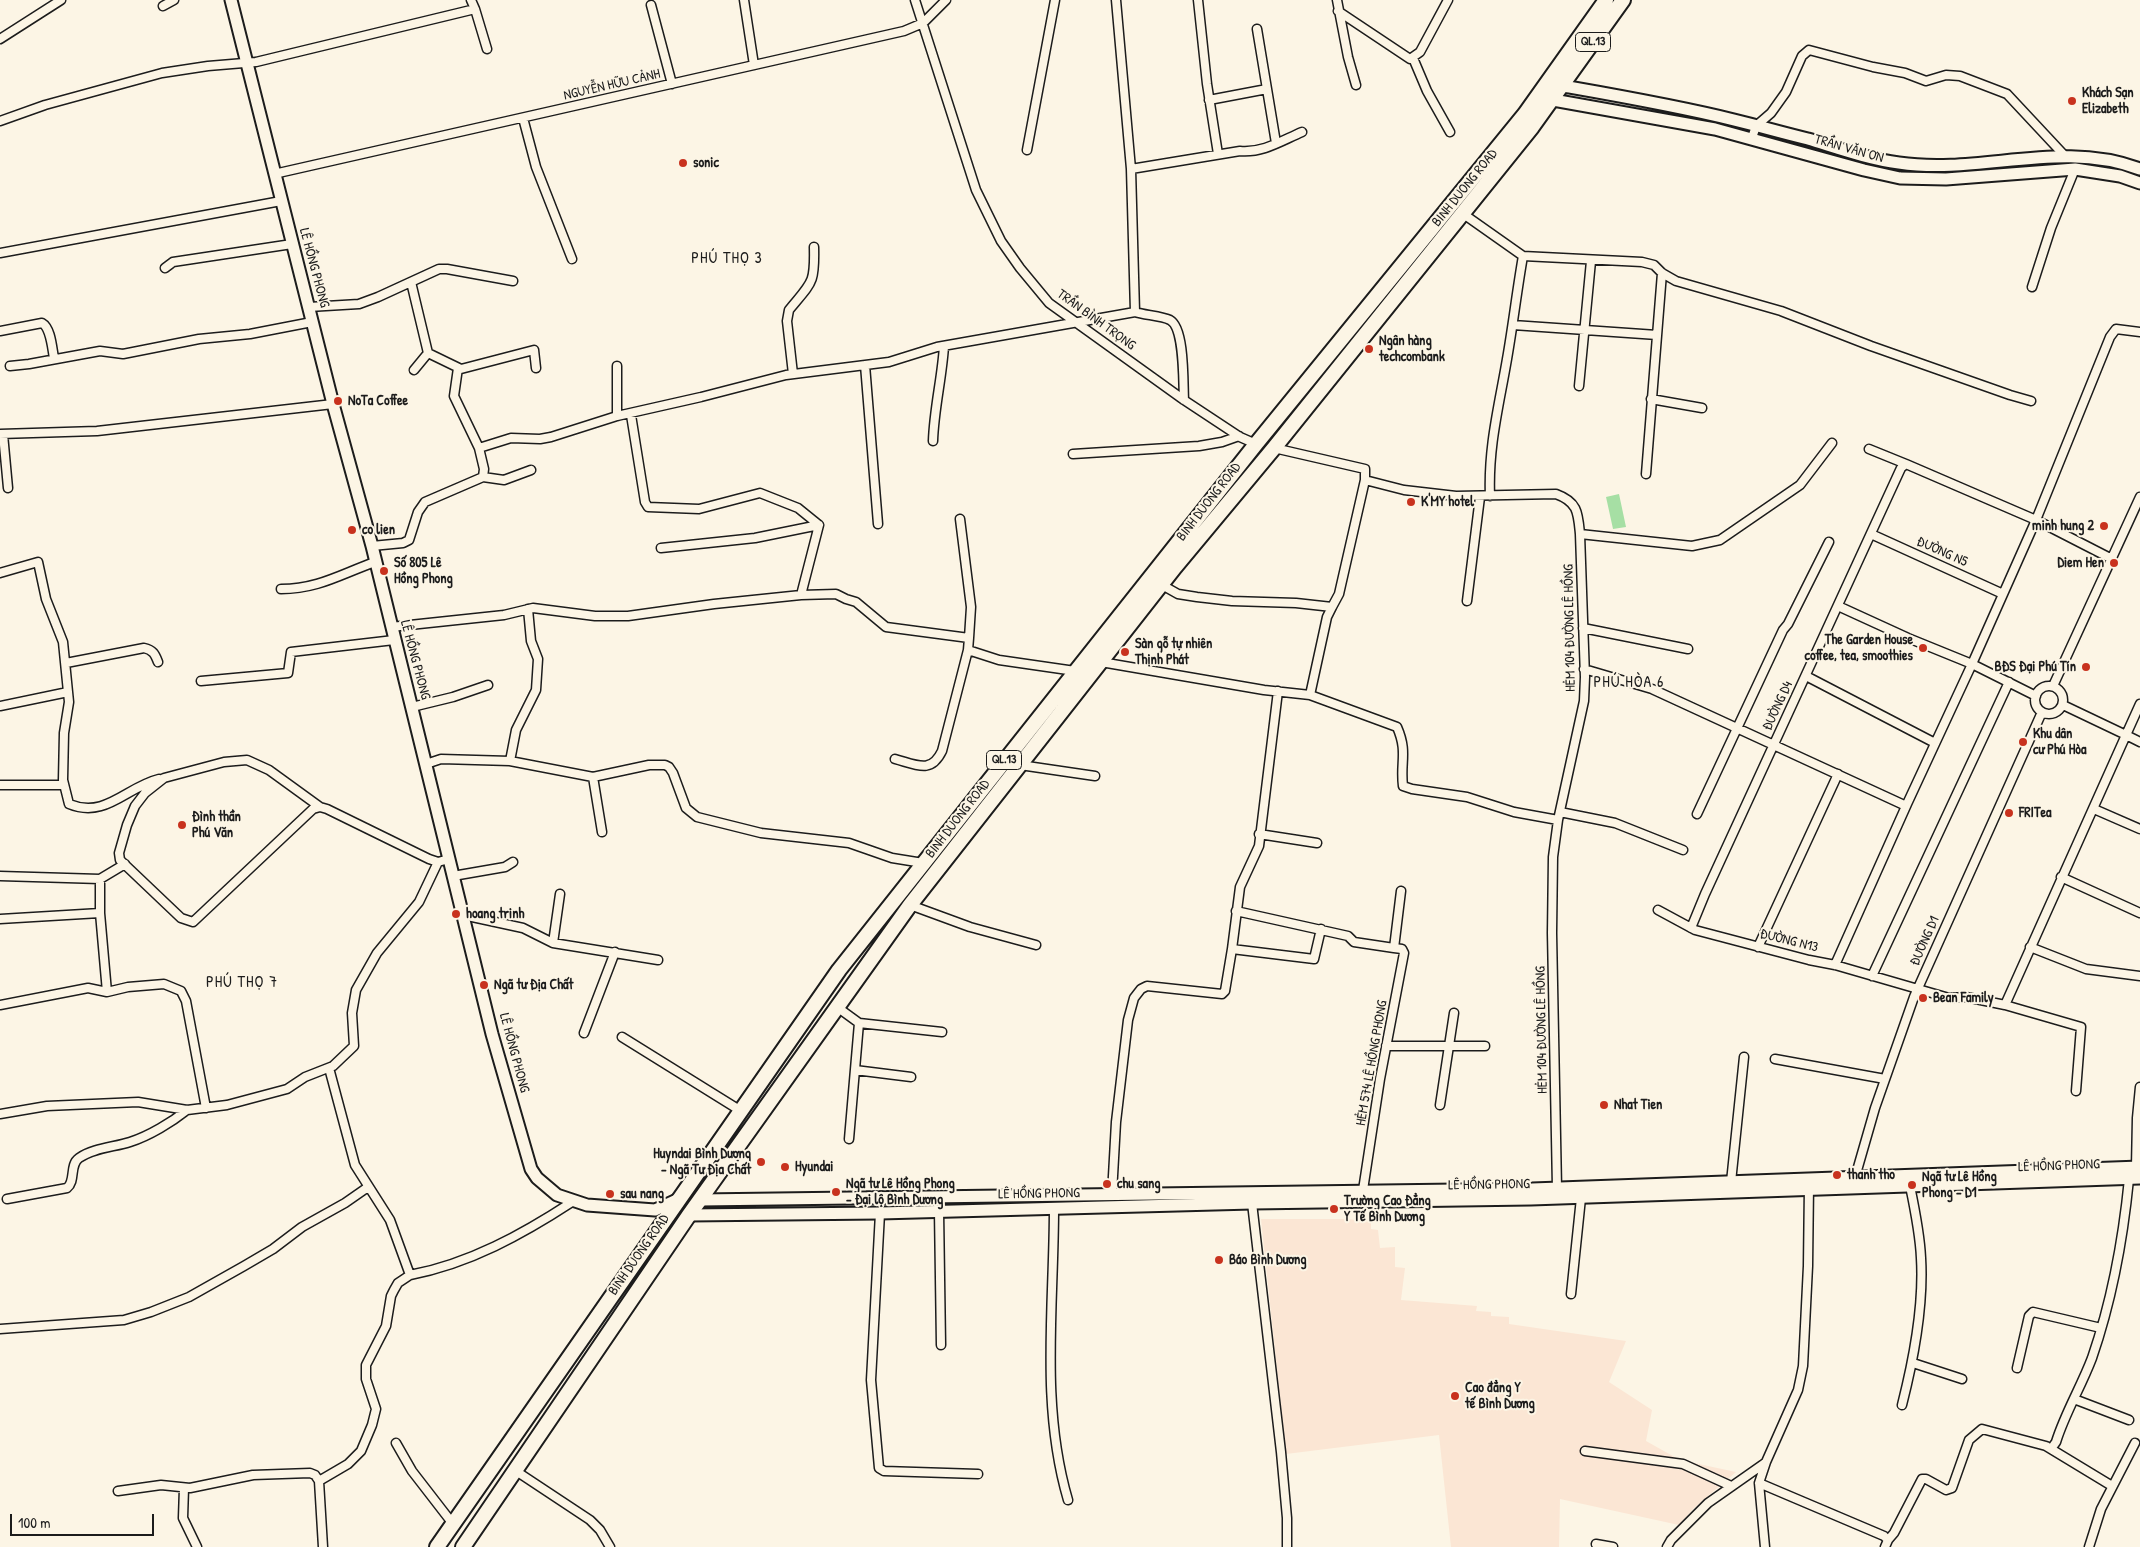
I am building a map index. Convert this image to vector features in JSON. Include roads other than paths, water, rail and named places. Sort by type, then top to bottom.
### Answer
[{"type":"highway","name":"BINH DUONG ROAD","points":[[437,1547],[660,1213],[679,1199],[839,970],[1256,444],[1525,114],[1606,0]]},
{"type":"highway","name":"BINH DUONG ROAD","points":[[463,1547],[689,1215],[910,904],[1162,585],[1553,100],[1624,0]]},
{"type":"highway","points":[[1256,444],[1274,448]]},
{"type":"highway","points":[[679,1199],[700,1200]]},
{"type":"highway","points":[[660,1213],[689,1215]]},
{"type":"street","points":[[0,39],[61,0]]},
{"type":"street","points":[[163,6],[174,0]]},
{"type":"street","name":"LÊ HỒNG PHONG","points":[[231,0],[308,307],[372,546],[412,707],[426,764],[443,860],[452,876],[492,1034],[531,1169],[537,1178],[557,1195],[572,1202],[660,1213]]},
{"type":"street","points":[[471,0],[487,49]]},
{"type":"street","points":[[744,0],[754,65]]},
{"type":"street","name":"TRẦN BÌNH TRỌNG","points":[[915,0],[976,190],[1001,241],[1020,268],[1049,303],[1184,400],[1239,436],[1256,444]]},
{"type":"street","name":"NGUYỄN HỮU CẢNH","points":[[274,174],[904,31],[923,23],[946,0]]},
{"type":"street","points":[[1027,150],[1055,0]]},
{"type":"street","points":[[1116,0],[1131,169],[1135,312]]},
{"type":"street","points":[[1198,0],[1209,100],[1218,154]]},
{"type":"street","points":[[1337,0],[1356,84]]},
{"type":"street","points":[[1338,11],[1410,59],[1420,52],[1448,0]]},
{"type":"street","points":[[651,5],[672,84]]},
{"type":"street","points":[[0,121],[45,105],[162,73],[256,62],[475,9]]},
{"type":"street","points":[[1257,29],[1276,143]]},
{"type":"street","points":[[1752,138],[1756,126],[1770,113],[1786,92],[1802,56],[1809,50],[1873,67],[1905,73],[1926,81],[1946,75],[1960,76],[2007,94],[2064,155]]},
{"type":"street","points":[[1413,58],[1427,92],[1450,132]]},
{"type":"street","name":"TRẦN VĂN ƠN","points":[[1563,86],[1672,106],[1756,126],[1872,158],[1920,166],[2064,155],[2125,163],[2140,169]]},
{"type":"street","points":[[1209,100],[1267,89]]},
{"type":"street","name":"TRẦN VĂN ƠN","points":[[1553,100],[1666,119],[1752,138],[1900,178],[1946,179],[2075,169],[2120,176],[2140,182]]},
{"type":"street","points":[[523,118],[536,167],[572,259]]},
{"type":"street","points":[[1131,169],[1218,154],[1240,151],[1253,152],[1266,149],[1302,132]]},
{"type":"street","points":[[2032,287],[2051,228],[2075,169]]},
{"type":"street","points":[[0,253],[281,201]]},
{"type":"street","points":[[1462,213],[1523,256],[1642,262],[1654,265],[1662,273],[1676,281],[1781,311],[1871,346],[2031,401]]},
{"type":"street","points":[[166,268],[173,262],[292,244]]},
{"type":"street","points":[[793,374],[787,321],[788,314],[812,282],[815,270],[814,247]]},
{"type":"street","points":[[1490,496],[1489,466],[1494,423],[1513,325],[1523,256]]},
{"type":"street","points":[[1579,386],[1590,260]]},
{"type":"street","points":[[308,307],[359,304],[426,274],[447,268],[513,281]]},
{"type":"street","points":[[1646,474],[1662,273]]},
{"type":"street","points":[[411,282],[428,353],[458,368],[466,368],[534,350],[536,368]]},
{"type":"street","points":[[479,448],[511,438],[540,439],[552,437],[617,416],[631,415],[793,374],[889,362],[944,346],[1078,324],[1135,312],[1171,320],[1177,328],[1181,341],[1184,400]]},
{"type":"street","points":[[10,366],[100,351],[123,354],[199,339],[250,334],[312,322]]},
{"type":"street","points":[[0,331],[42,323],[47,330],[54,358]]},
{"type":"street","points":[[1513,325],[1657,335]]},
{"type":"street","points":[[1835,965],[2036,520],[2110,337],[2116,329],[2140,332]]},
{"type":"street","points":[[933,441],[934,417],[943,366],[944,346]]},
{"type":"street","points":[[414,370],[428,353]]},
{"type":"street","points":[[865,365],[878,524]]},
{"type":"street","points":[[617,366],[617,416]]},
{"type":"street","points":[[458,368],[454,396],[479,448],[484,469],[482,478]]},
{"type":"street","points":[[1651,399],[1702,408]]},
{"type":"street","points":[[8,488],[2,434],[97,431],[333,404]]},
{"type":"street","points":[[631,415],[645,502],[648,508],[699,509],[760,493],[798,508],[819,525]]},
{"type":"street","points":[[1074,454],[1199,446],[1222,442],[1239,436]]},
{"type":"street","points":[[1580,534],[1692,546],[1720,540],[1800,485],[1832,443]]},
{"type":"street","points":[[1274,448],[1366,469],[1339,594],[1327,617],[1310,695]]},
{"type":"street","points":[[1869,449],[1904,466],[2036,520],[2112,559]]},
{"type":"street","name":"ĐƯỜNG D4","points":[[1691,928],[1904,466]]},
{"type":"street","points":[[372,546],[403,543],[409,540],[418,512],[425,502],[482,478],[504,480],[531,470]]},
{"type":"street","name":"HẺM 104 ĐƯỜNG LÊ HỒNG","points":[[1365,480],[1427,494],[1480,497],[1556,494],[1568,498],[1575,507],[1579,517],[1584,628],[1584,701],[1559,816],[1553,857],[1552,933],[1557,1193]]},
{"type":"street","points":[[1467,601],[1480,497]]},
{"type":"street","points":[[2053,686],[2140,497]]},
{"type":"street","points":[[896,759],[926,766],[932,765],[937,761],[942,751],[968,650],[969,638],[971,607],[960,519]]},
{"type":"street","points":[[661,548],[755,538],[819,525]]},
{"type":"street","points":[[801,595],[819,525]]},
{"type":"street","name":"ĐƯỜNG N5","points":[[1871,534],[2003,594]]},
{"type":"street","points":[[1697,814],[1783,630],[1788,624],[1830,542]]},
{"type":"street","points":[[0,573],[38,562],[46,599],[63,642],[69,702],[64,733],[64,785],[69,804],[87,808],[99,808],[145,783],[224,762],[247,760],[269,770],[320,807],[443,860],[418,902],[365,971],[354,999],[354,1046],[329,1068],[305,1077],[287,1089],[227,1106],[187,1110],[138,1102],[47,1106],[0,1114]]},
{"type":"street","points":[[280,589],[296,589],[322,584],[376,562]]},
{"type":"street","points":[[1162,585],[1178,594],[1197,597],[1232,601],[1296,603],[1332,608]]},
{"type":"street","points":[[391,627],[504,615],[528,609],[595,616],[628,616],[681,608],[801,595],[836,594],[856,602],[886,627],[969,638]]},
{"type":"street","points":[[1838,606],[1908,638],[1972,664],[2036,696]]},
{"type":"street","points":[[510,760],[516,730],[536,690],[538,658],[532,641],[528,609]]},
{"type":"street","points":[[1584,628],[1688,650]]},
{"type":"street","points":[[201,682],[288,673],[291,652],[394,640]]},
{"type":"street","points":[[66,663],[144,648],[150,649],[158,662]]},
{"type":"street","points":[[968,650],[999,660],[1075,671]]},
{"type":"street","points":[[1101,662],[1310,695],[1397,727],[1405,751],[1403,764],[1404,786],[1412,789],[1467,797],[1514,812],[1622,825],[1683,850]]},
{"type":"street","points":[[1584,669],[1652,689],[1904,805],[1907,804]]},
{"type":"street","points":[[1806,676],[1935,743]]},
{"type":"street","points":[[1872,976],[2009,682]]},
{"type":"street","points":[[412,707],[453,697],[488,685]]},
{"type":"street","points":[[2053,686],[2063,695],[2063,705],[2054,714],[2042,712],[2036,705],[2036,696],[2042,688],[2053,686]]},
{"type":"street","points":[[1112,1194],[1116,1122],[1128,1020],[1134,998],[1140,989],[1147,986],[1222,994],[1225,991],[1240,888],[1259,846],[1278,691]]},
{"type":"street","points":[[0,706],[68,692]]},
{"type":"street","points":[[2005,1005],[2140,704]]},
{"type":"street","points":[[2063,705],[2140,742]]},
{"type":"street","name":"ĐƯỜNG D1","points":[[1854,1183],[1885,1079],[1918,990],[2042,712]]},
{"type":"street","points":[[426,764],[441,759],[510,760],[593,777],[649,765],[665,765],[670,767],[674,773],[686,808],[697,817],[761,833],[849,843],[892,858],[923,863]]},
{"type":"street","points":[[1020,765],[1095,776]]},
{"type":"street","points":[[1758,947],[1838,774]]},
{"type":"street","points":[[593,777],[602,832]]},
{"type":"street","points":[[164,778],[145,793],[135,806],[119,853],[120,860],[181,918],[193,922],[314,809],[320,807]]},
{"type":"street","points":[[0,785],[64,785]]},
{"type":"street","points":[[2094,809],[2140,829]]},
{"type":"street","points":[[1259,834],[1317,843]]},
{"type":"street","points":[[452,876],[508,866],[513,862]]},
{"type":"street","points":[[0,876],[100,879],[125,864]]},
{"type":"street","points":[[2061,877],[2140,913]]},
{"type":"street","points":[[100,879],[100,913],[107,992]]},
{"type":"street","points":[[1236,911],[1349,936],[1354,942],[1394,948],[1401,891]]},
{"type":"street","points":[[553,942],[560,894]]},
{"type":"street","points":[[910,904],[970,927],[1036,945]]},
{"type":"street","name":"ĐƯỜNG N13","points":[[1658,910],[1691,928],[1758,947],[1835,965],[1949,998],[1966,997],[2005,1005],[2081,1028],[2076,1092]]},
{"type":"street","points":[[0,919],[100,913]]},
{"type":"street","points":[[463,915],[523,928],[553,942],[658,960]]},
{"type":"street","points":[[1232,948],[1314,959],[1321,929]]},
{"type":"street","points":[[2030,947],[2086,969],[2140,976]]},
{"type":"street","name":"HẺM 574 LÊ HỒNG PHONG","points":[[1363,1190],[1386,1046],[1404,953],[1402,949],[1394,948]]},
{"type":"street","points":[[584,1033],[615,952]]},
{"type":"street","points":[[0,1005],[88,988],[107,992],[128,987],[164,984],[181,991],[186,1001],[206,1108]]},
{"type":"street","points":[[837,1007],[859,1023],[942,1032]]},
{"type":"street","points":[[1440,1105],[1454,1013]]},
{"type":"street","points":[[849,1138],[859,1023]]},
{"type":"street","points":[[622,1037],[740,1111]]},
{"type":"street","points":[[1386,1046],[1485,1046]]},
{"type":"street","points":[[1731,1182],[1744,1057]]},
{"type":"street","points":[[1775,1059],[1885,1079]]},
{"type":"street","points":[[329,1068],[355,1165],[390,1220],[410,1275]]},
{"type":"street","points":[[855,1070],[911,1077]]},
{"type":"street","points":[[2051,1449],[2056,1442],[2085,1374],[2101,1328],[2120,1252],[2136,1173],[2137,1118],[2140,1087]]},
{"type":"street","points":[[7,1199],[67,1188],[70,1185],[75,1162],[78,1158],[133,1141],[187,1110]]},
{"type":"street","name":"LÊ HỒNG PHONG","points":[[700,1200],[1363,1190],[1557,1193],[1580,1198],[1809,1184],[2136,1173]]},
{"type":"street","name":"LÊ HỒNG PHONG","points":[[1854,1183],[1910,1186],[2136,1173]]},
{"type":"street","name":"LÊ HỒNG PHONG","points":[[689,1215],[1122,1208],[1557,1193],[1731,1182],[1809,1184]]},
{"type":"street","points":[[1766,1547],[1759,1483],[1766,1462],[1798,1390],[1802,1366],[1808,1266],[1809,1184]]},
{"type":"street","points":[[0,1328],[124,1320],[151,1312],[189,1296],[244,1266],[273,1249],[314,1219],[345,1203],[368,1186]]},
{"type":"street","points":[[1902,1405],[1913,1363],[1919,1307],[1921,1260],[1910,1186]]},
{"type":"street","points":[[1571,1294],[1580,1198]]},
{"type":"street","points":[[319,1481],[348,1464],[361,1451],[372,1425],[376,1409],[366,1378],[366,1365],[386,1326],[391,1296],[398,1283],[410,1275],[438,1270],[500,1243],[545,1220],[572,1202]]},
{"type":"street","points":[[1252,1203],[1282,1452],[1288,1524],[1287,1547]]},
{"type":"street","points":[[1054,1208],[1050,1388],[1056,1444],[1068,1500]]},
{"type":"street","points":[[939,1211],[942,1345]]},
{"type":"street","points":[[880,1213],[871,1380],[879,1468],[884,1471],[978,1474]]},
{"type":"street","points":[[2017,1368],[2029,1316],[2033,1312],[2101,1328]]},
{"type":"street","points":[[1913,1363],[1962,1379]]},
{"type":"street","points":[[2074,1399],[2129,1420]]},
{"type":"street","points":[[1887,1544],[1922,1479],[1926,1479],[1946,1490],[1952,1488],[1970,1440],[1982,1429],[2051,1449],[2112,1486]]},
{"type":"street","points":[[396,1443],[412,1471],[453,1524]]},
{"type":"street","points":[[2089,1547],[2101,1509],[2135,1443]]},
{"type":"street","points":[[1585,1451],[1683,1464],[1731,1486]]},
{"type":"street","points":[[1666,1547],[1694,1516],[1731,1486],[1752,1474],[1766,1462]]},
{"type":"street","points":[[516,1471],[590,1520],[600,1530],[610,1547]]},
{"type":"street","points":[[118,1491],[160,1485],[190,1488],[253,1475],[310,1473],[315,1475],[319,1481],[323,1547]]},
{"type":"street","points":[[1759,1483],[1884,1536],[1887,1544]]},
{"type":"street","points":[[184,1488],[183,1518],[197,1547]]},
{"type":"street","points":[[1596,1544],[1613,1547]]},
{"type":"place","name":"Khách Sạn Elizabeth","points":[[2072,101]]},
{"type":"place","name":"sonic","points":[[683,163]]},
{"type":"place","name":"Ngân hàng techcombank","points":[[1369,349]]},
{"type":"place","name":"NoTa Coffee","points":[[338,401]]},
{"type":"place","name":"K'MY hotel","points":[[1411,502]]},
{"type":"place","name":"minh hung 2","points":[[2104,526]]},
{"type":"place","name":"co lien","points":[[352,530]]},
{"type":"place","name":"Diem Hen","points":[[2114,563]]},
{"type":"place","name":"Số 805 Lê Hồng Phong","points":[[384,571]]},
{"type":"place","name":"The Garden House coffee, tea, smoothies","points":[[1923,648]]},
{"type":"place","name":"Sàn gỗ tự nhiên Thịnh Phát","points":[[1125,652]]},
{"type":"place","name":"BĐS Đại Phú Tín","points":[[2086,667]]},
{"type":"place","name":"Khu dân cư Phú Hòa","points":[[2023,742]]},
{"type":"place","name":"FRITea","points":[[2009,813]]},
{"type":"place","name":"Đình thần Phú Văn","points":[[182,825]]},
{"type":"place","name":"hoang trinh","points":[[456,914]]},
{"type":"place","name":"Ngã tư Địa Chất","points":[[484,985]]},
{"type":"place","name":"Bean Family","points":[[1923,998]]},
{"type":"place","name":"Nhat Tien","points":[[1604,1105]]},
{"type":"place","name":"Huyndai Bình Dương - Ngã Tư Địa Chất","points":[[761,1162]]},
{"type":"place","name":"Hyundai","points":[[785,1167]]},
{"type":"place","name":"thanh tho","points":[[1837,1175]]},
{"type":"place","name":"chu sang","points":[[1107,1184]]},
{"type":"place","name":"Ngã tư Lê Hồng Phong - D1","points":[[1912,1185]]},
{"type":"place","name":"Ngã tư Lê Hồng Phong - Đại lộ Bình Dương","points":[[836,1192]]},
{"type":"place","name":"sau nang","points":[[610,1194]]},
{"type":"place","name":"Trường Cao Đẳng Y Tế Bình Dương","points":[[1334,1209]]},
{"type":"place","name":"Báo Bình Dương","points":[[1219,1260]]},
{"type":"place","name":"Cao đẳng Y tế Bình Dương","points":[[1455,1396]]},
{"type":"district","name":"PHÚ THỌ 3","points":[[727,259]]},
{"type":"district","name":"PHÚ HÒA 6","points":[[1629,683]]},
{"type":"district","name":"PHÚ THỌ 7","points":[[242,983]]}]
